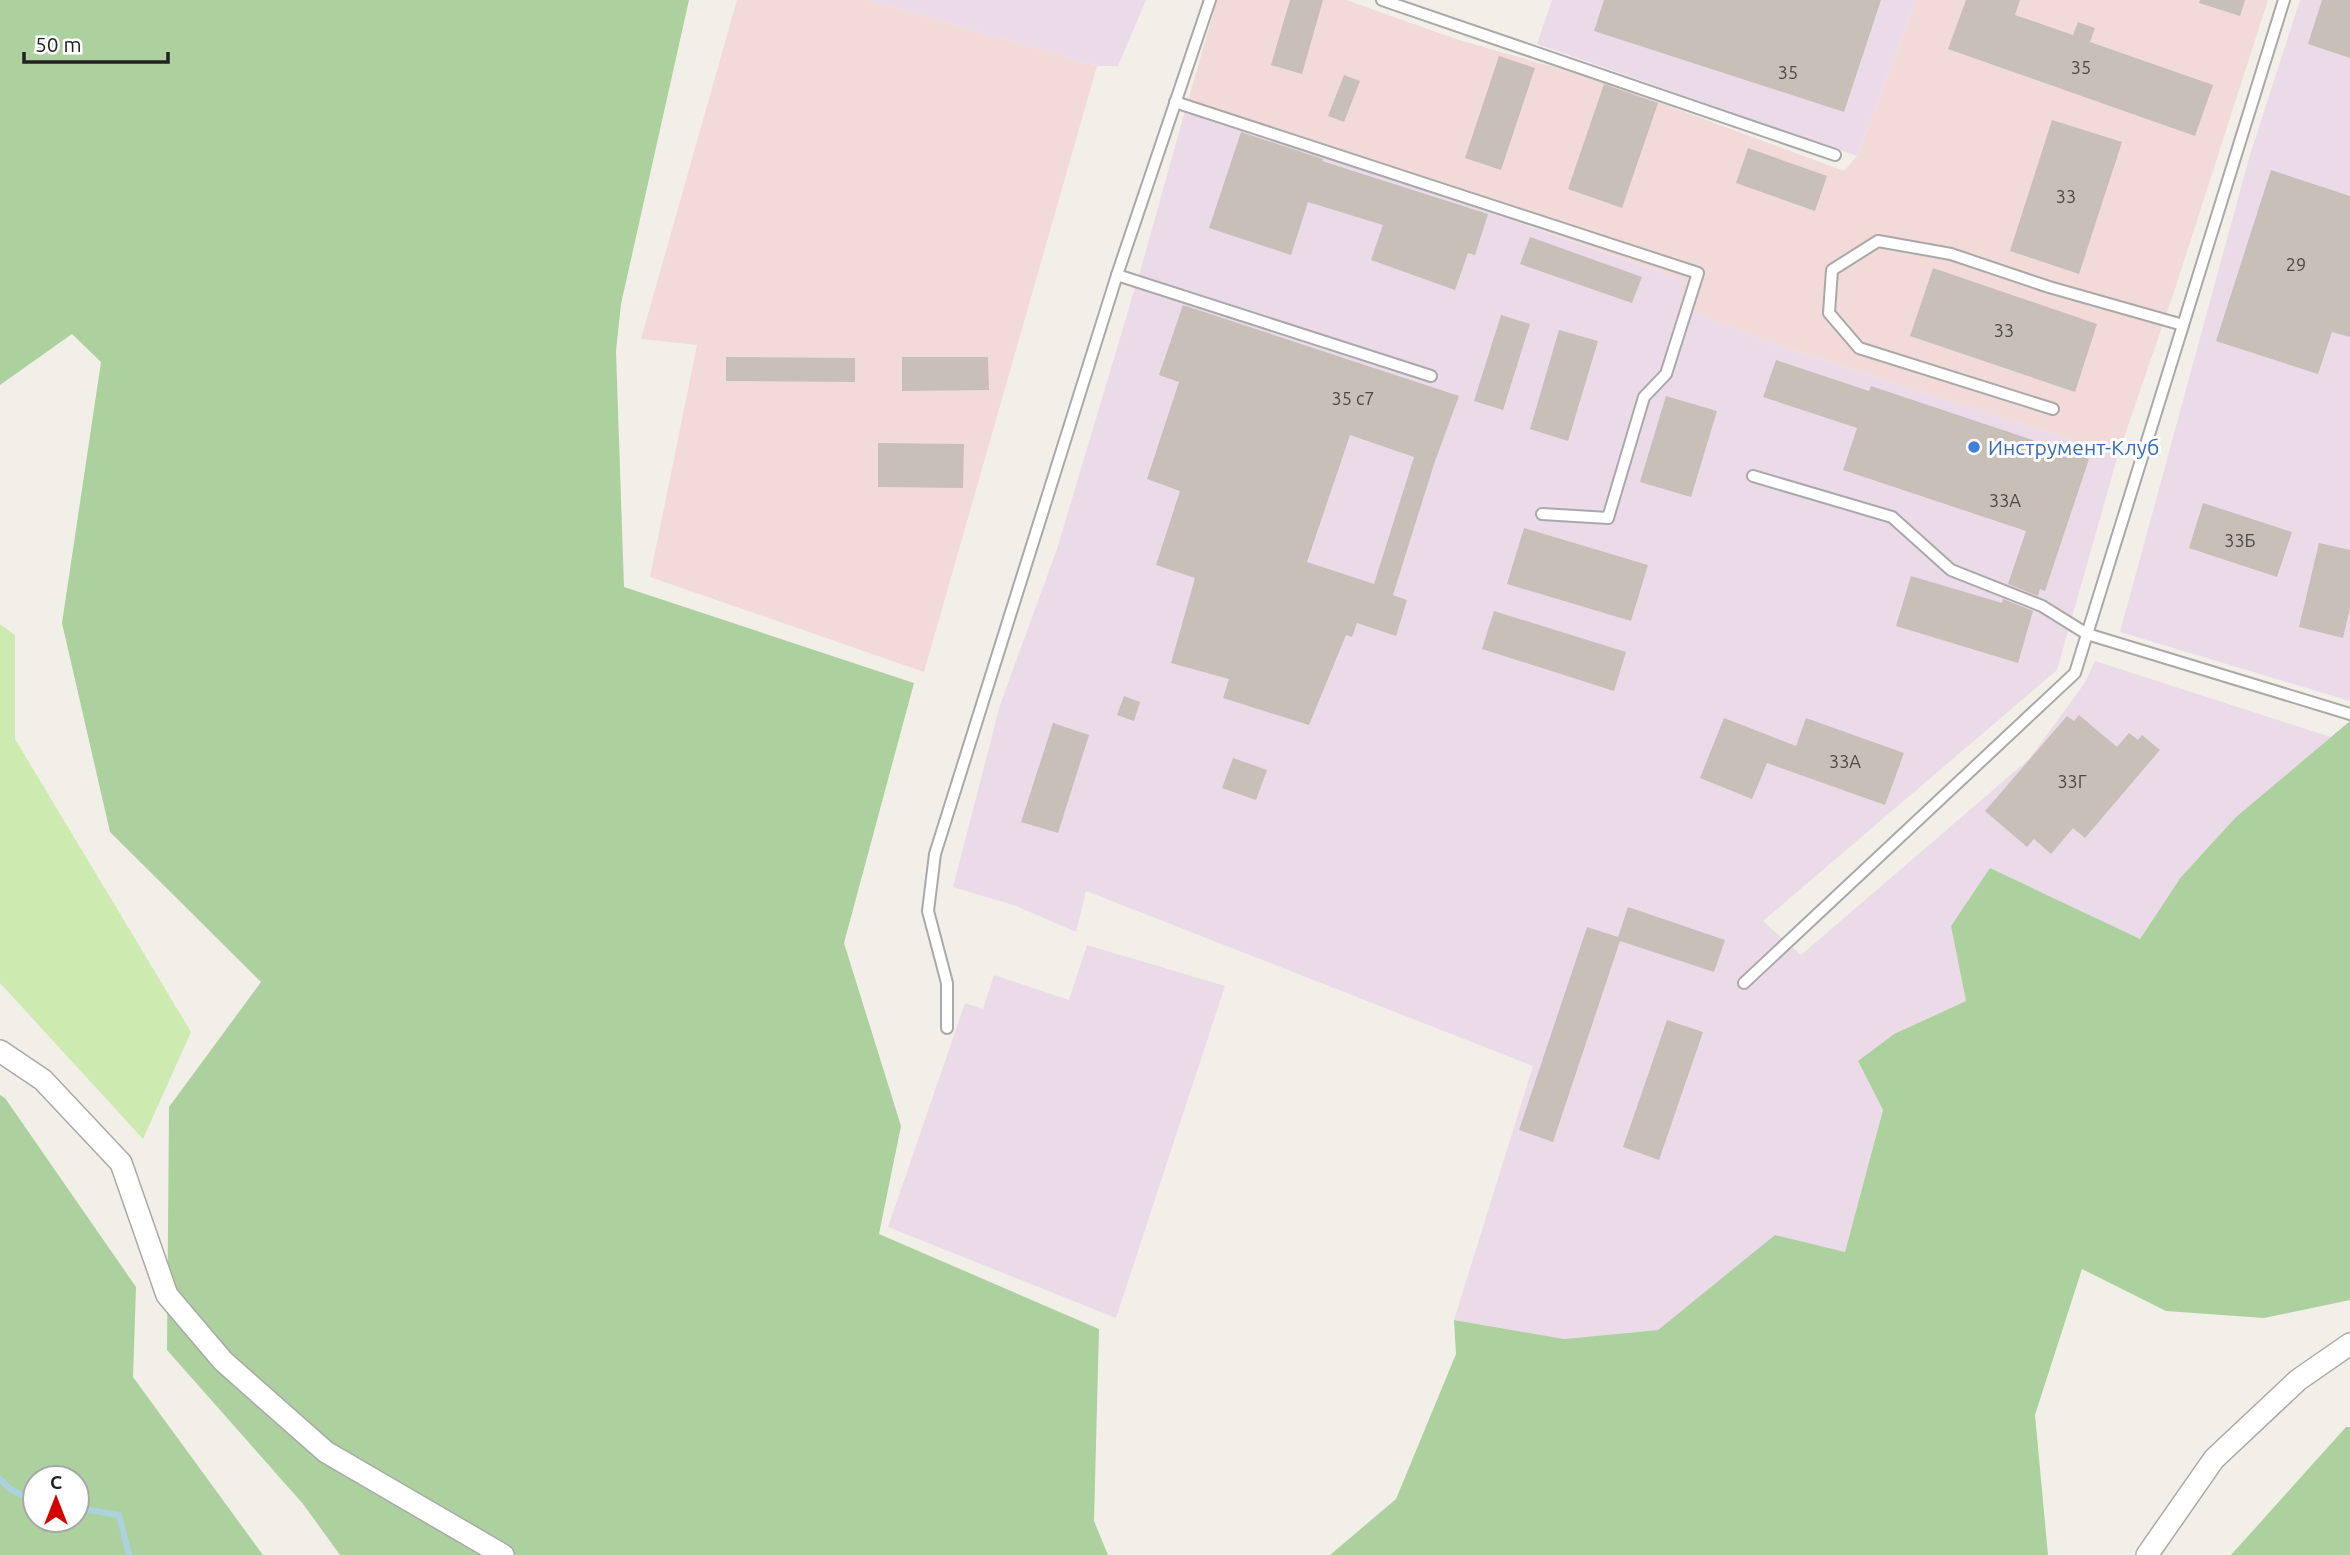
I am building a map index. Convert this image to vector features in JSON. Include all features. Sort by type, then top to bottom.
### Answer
[{"type":"street","points":[[0,1051],[43,1080],[121,1163],[167,1295],[223,1361],[326,1452],[503,1555]]},
{"type":"street","points":[[2147,1555],[2214,1459],[2298,1380],[2350,1344]]},
{"type":"lane","points":[[947,1028],[947,983],[928,911],[935,854],[1117,275],[1210,0]]},
{"type":"lane","points":[[1382,0],[1835,155]]},
{"type":"lane","points":[[1744,983],[2075,673],[2284,0]]},
{"type":"lane","points":[[1175,102],[1698,273],[1666,374],[1644,397],[1608,519],[1542,514]]},
{"type":"lane","points":[[2053,409],[1859,348],[1829,313],[1832,270],[1878,241],[1951,254],[2049,287],[2183,325]]},
{"type":"lane","points":[[1117,275],[1431,376]]},
{"type":"lane","points":[[1753,476],[1892,517],[1951,570],[2042,606],[2087,634],[2350,714]]},
{"type":"shaded area","points":[[737,0],[869,0],[1097,66],[924,672],[650,577],[697,345],[641,339]]},
{"type":"shaded area","points":[[869,0],[1146,0],[1118,66],[1097,66]]},
{"type":"shaded area","points":[[1217,0],[1346,0],[1459,40],[1596,79],[1844,171],[1857,156],[1916,0],[2268,0],[2174,292],[2118,455],[1773,344],[1678,305],[1683,280],[1454,199],[1185,111]]},
{"type":"shaded area","points":[[1552,0],[1916,0],[1857,156],[1537,44]]},
{"type":"shaded area","points":[[2300,0],[2350,0],[2350,701],[2120,632],[2249,158]]},
{"type":"shaded area","points":[[1185,111],[1279,139],[1683,280],[1679,305],[1773,344],[2118,455],[2057,670],[1763,921],[1801,955],[2029,759],[2084,684],[2095,661],[2331,737],[2236,817],[2181,877],[2140,939],[1951,926],[1966,1001],[1894,1034],[1858,1061],[1883,1110],[1845,1252],[1775,1236],[1658,1330],[1564,1339],[1454,1320],[1533,1066],[1086,891],[1076,932],[1016,906],[953,887],[1000,705],[1057,549]]},
{"type":"shaded area","points":[[1087,945],[1225,986],[1116,1318],[888,1227],[965,1003],[983,1009],[994,975],[1069,1000]]},
{"type":"green space","points":[[0,0],[689,0],[621,304],[616,351],[624,587],[914,683],[844,943],[901,1126],[879,1234],[1099,1329],[1094,1521],[1108,1555],[340,1555],[303,1504],[167,1350],[169,1107],[261,982],[110,832],[62,623],[101,362],[72,334],[0,385]]},
{"type":"green space","points":[[0,624],[15,635],[15,739],[191,1032],[143,1139],[0,983]]},
{"type":"green space","points":[[2350,721],[2350,1300],[2264,1318],[2166,1311],[2082,1269],[2035,1415],[2048,1555],[1330,1555],[1396,1499],[1456,1354],[1454,1320],[1564,1339],[1658,1330],[1775,1235],[1845,1252],[1883,1110],[1858,1061],[1894,1034],[1966,1001],[1951,926],[1990,868],[2140,939],[2181,877],[2236,817]]},
{"type":"green space","points":[[0,1095],[5,1098],[136,1287],[133,1377],[263,1555],[0,1555]]},
{"type":"green space","points":[[2346,1427],[2350,1427],[2350,1555],[2231,1555]]},
{"type":"building","points":[[1290,0],[1323,0],[1302,74],[1271,65]]},
{"type":"building","points":[[1604,0],[1881,0],[1844,112],[1594,31]]},
{"type":"building","points":[[1966,0],[2020,0],[2015,15],[2073,35],[2078,22],[2095,28],[2090,42],[2213,85],[2195,136],[1948,49]]},
{"type":"building","points":[[2200,0],[2245,0],[2240,16],[2199,3]]},
{"type":"building","points":[[2322,0],[2350,0],[2350,58],[2308,44]]},
{"type":"building","points":[[1499,56],[1535,68],[1501,170],[1465,158]]},
{"type":"building","points":[[1344,75],[1360,81],[1344,122],[1328,116]]},
{"type":"building","points":[[1604,84],[1658,103],[1622,208],[1568,189]]},
{"type":"building","points":[[2052,120],[2122,142],[2079,274],[2010,251]]},
{"type":"building","points":[[1241,132],[1488,214],[1475,255],[1468,253],[1455,290],[1371,260],[1383,225],[1308,202],[1291,255],[1209,228]]},
{"type":"building","points":[[1748,148],[1827,176],[1815,211],[1736,183]]},
{"type":"building","points":[[2271,170],[2350,196],[2350,337],[2332,332],[2318,374],[2216,341]]},
{"type":"building","points":[[1530,237],[1642,277],[1632,303],[1520,264]]},
{"type":"building","points":[[1933,268],[2097,324],[2075,392],[1910,336]]},
{"type":"building","points":[[1183,305],[1459,396],[1434,464],[1393,595],[1407,600],[1396,636],[1357,623],[1352,637],[1346,635],[1309,725],[1223,698],[1229,679],[1171,663],[1195,578],[1156,565],[1180,491],[1147,479],[1179,382],[1159,375]],"holes":[[[1350,435],[1414,457],[1374,584],[1307,562]]]},
{"type":"building","points":[[1501,315],[1530,324],[1503,410],[1474,401]]},
{"type":"building","points":[[1559,330],[1598,341],[1568,441],[1530,429]]},
{"type":"building","points":[[726,357],[855,358],[855,382],[726,381]]},
{"type":"building","points":[[902,357],[988,357],[989,390],[902,391]]},
{"type":"building","points":[[1776,360],[1869,391],[1871,386],[2089,459],[2045,591],[2040,589],[2038,596],[2008,584],[2026,531],[1843,470],[1857,428],[1763,397]]},
{"type":"building","points":[[1666,396],[1717,411],[1691,497],[1640,482]]},
{"type":"building","points":[[878,443],[964,444],[963,488],[878,487]]},
{"type":"building","points":[[2203,503],[2292,532],[2277,577],[2189,548]]},
{"type":"building","points":[[1524,528],[1648,565],[1631,621],[1507,584]]},
{"type":"building","points":[[2319,543],[2350,550],[2350,608],[2343,638],[2299,627]]},
{"type":"building","points":[[1911,576],[2002,603],[2003,599],[2033,611],[2018,663],[1896,626]]},
{"type":"building","points":[[1494,611],[1626,652],[1614,691],[1482,649]]},
{"type":"building","points":[[1124,696],[1140,702],[1134,721],[1117,715]]},
{"type":"building","points":[[2079,715],[2117,747],[2129,733],[2138,740],[2142,735],[2160,750],[2085,838],[2073,828],[2051,854],[2034,839],[2027,847],[1985,811],[2067,716],[2074,721]]},
{"type":"building","points":[[1724,718],[1796,746],[1806,718],[1904,753],[1885,805],[1767,763],[1752,799],[1700,778]]},
{"type":"building","points":[[1053,723],[1089,735],[1058,833],[1021,822]]},
{"type":"building","points":[[1233,758],[1267,770],[1256,800],[1222,788]]},
{"type":"building","points":[[1628,907],[1725,940],[1714,972],[1620,941],[1553,1142],[1519,1130],[1587,927],[1618,937]]},
{"type":"building","points":[[1667,1020],[1703,1032],[1659,1160],[1623,1147]]},
{"type":"waterway","points":[[0,1479],[21,1495]]},
{"type":"waterway","points":[[91,1510],[119,1515],[129,1555]]},
{"type":"place","name":"Инструмент-Клуб","points":[[1974,447]]}]
